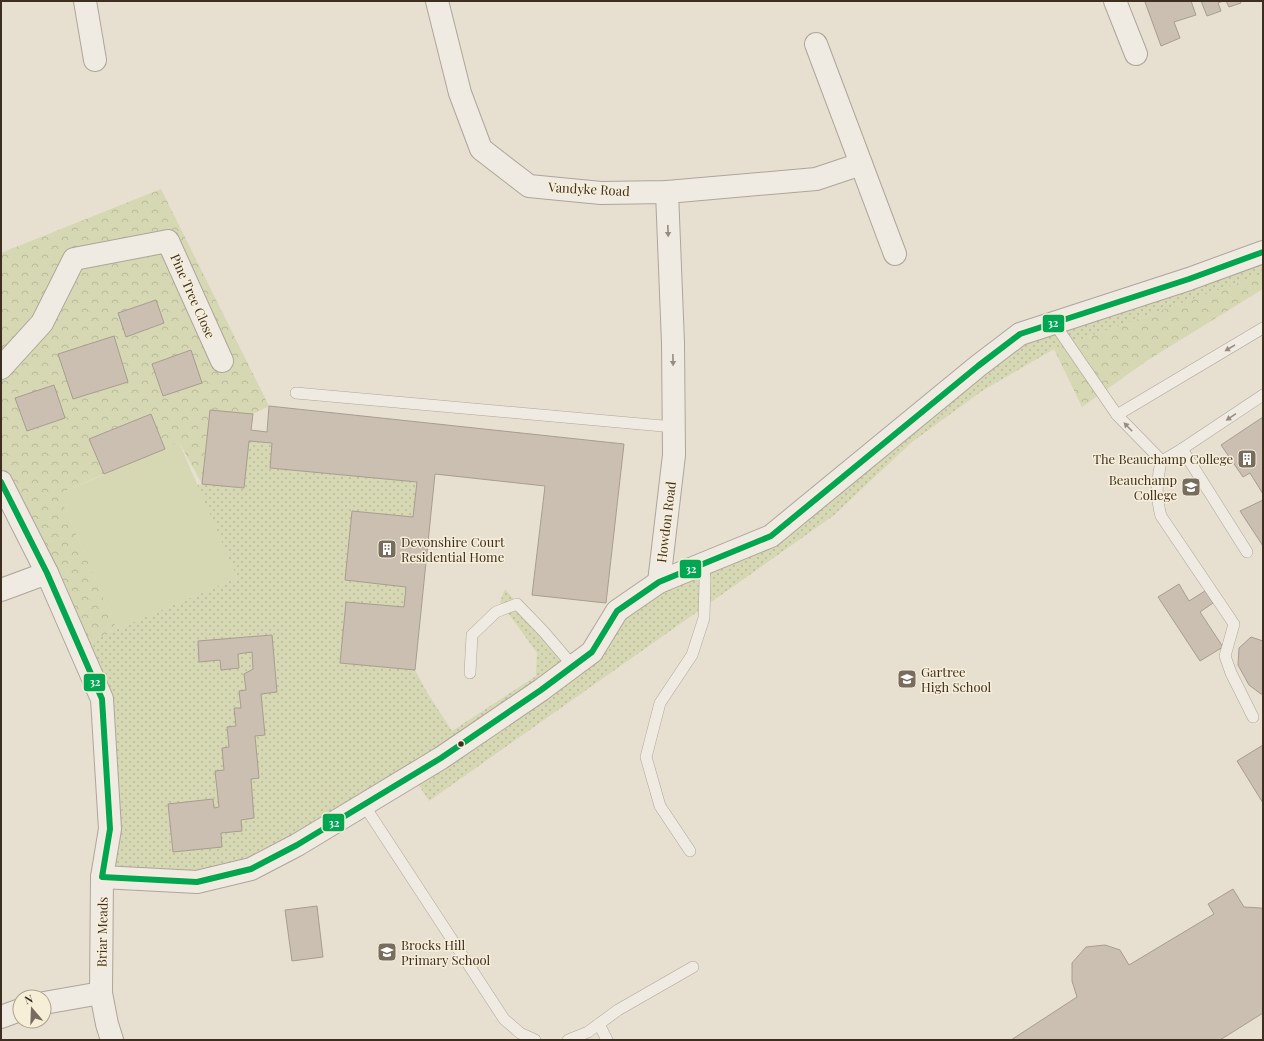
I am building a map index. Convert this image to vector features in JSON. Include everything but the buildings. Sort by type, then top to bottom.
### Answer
[{"type":"street","points":[[85,1],[95,60]]},
{"type":"street","name":"Vandyke Road","points":[[437,1],[460,93],[480,149],[529,186],[601,193],[667,192],[816,179],[861,164]]},
{"type":"street","points":[[1116,1],[1136,54]]},
{"type":"street","points":[[816,44],[895,254]]},
{"type":"street","name":"Howdon Road","points":[[659,582],[674,455],[673,343],[667,192]]},
{"type":"street","name":"Pine Tree Close","points":[[1,368],[42,323],[74,259],[168,241],[222,361]]},
{"type":"street","points":[[102,877],[197,882],[251,869],[297,845],[441,758],[540,690],[592,652],[617,611],[659,582],[771,536],[972,371],[1020,334],[1263,252]]},
{"type":"street","name":"Briar Meads","points":[[1,482],[47,573],[102,699],[110,829],[102,877],[101,993],[107,1024],[112,1040]]},
{"type":"street","points":[[1,590],[47,573]]},
{"type":"street","points":[[52,1002],[101,993]]},
{"type":"street","points":[[1,1017],[12,1013]]},
{"type":"lane","points":[[1054,323],[1117,415],[1161,461]]},
{"type":"lane","points":[[1117,415],[1263,328]]},
{"type":"lane","points":[[296,393],[674,427]]},
{"type":"lane","points":[[1254,717],[1231,673],[1224,656],[1234,624],[1161,516],[1157,502],[1156,488],[1161,461],[1182,449],[1263,395]]},
{"type":"lane","points":[[1182,449],[1247,552]]},
{"type":"lane","points":[[690,851],[660,806],[646,757],[660,703],[692,655],[704,618],[705,579],[703,563]]},
{"type":"lane","points":[[470,674],[472,635],[496,612],[518,604],[573,666]]},
{"type":"lane","points":[[364,805],[504,1019],[520,1033],[535,1040]]},
{"type":"lane","points":[[568,1040],[588,1032],[618,1010],[693,967]]},
{"type":"lane","points":[[599,1024],[607,1040]]},
{"type":"green space","points":[[161,189],[269,406],[253,414],[210,410],[202,484],[179,442],[165,449],[151,414],[89,439],[104,474],[59,494],[117,629],[80,647],[1,488],[1,253]]},
{"type":"green space","points":[[1263,251],[1263,274],[1054,349],[982,391],[912,442],[833,516],[429,801],[412,775],[251,869],[102,877],[106,762],[80,647],[117,629],[237,578],[197,485],[202,484],[244,488],[249,441],[272,443],[270,468],[417,482],[413,517],[352,511],[345,580],[406,587],[404,607],[347,602],[340,663],[415,670],[428,694],[452,731],[536,676],[537,653],[500,602],[505,589],[573,666],[617,611],[771,535],[1020,334]]},
{"type":"green space","points":[[1263,274],[1263,289],[1148,360],[1082,407],[1054,349]]},
{"type":"green space","points":[[179,442],[237,578],[117,629],[59,494]]},
{"type":"transit line","name":"32","points":[[1,482],[47,573],[102,699],[110,829],[102,877],[197,882],[251,869],[297,845],[441,758],[541,690],[592,652],[617,611],[659,582],[771,536],[978,366],[1020,334],[1189,279],[1263,252]]},
{"type":"place","name":"The Beauchamp College","points":[[1247,459]]},
{"type":"place","name":"Beauchamp College","points":[[1191,487]]},
{"type":"place","name":"Devonshire Court Residential Home","points":[[387,549]]},
{"type":"place","name":"Gartree High School","points":[[907,679]]},
{"type":"place","name":"Brocks Hill Primary School","points":[[387,952]]}]
